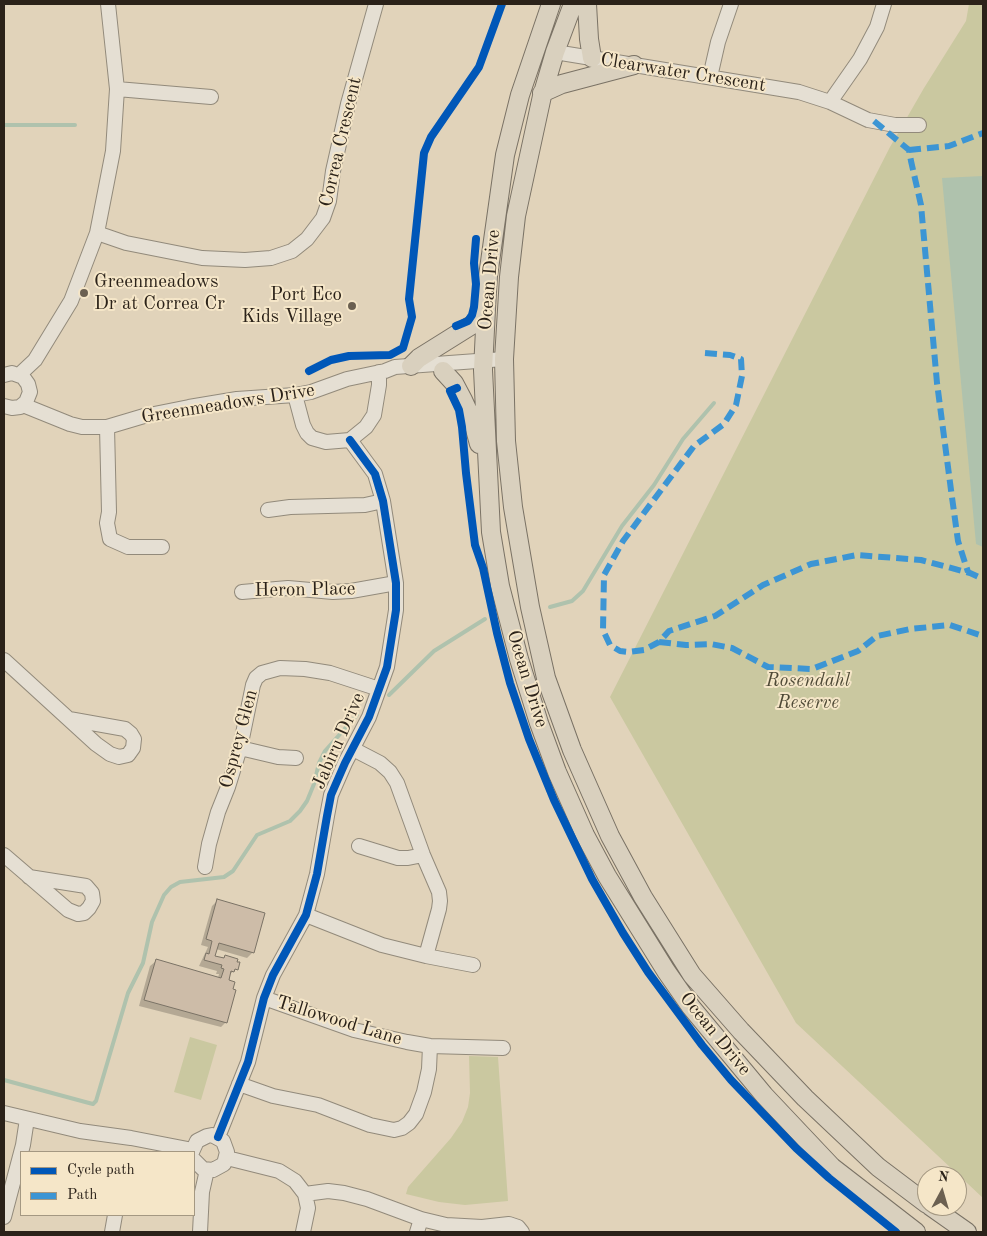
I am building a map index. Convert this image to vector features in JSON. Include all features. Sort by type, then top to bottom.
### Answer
[{"type":"main road","name":"Ocean Drive","points":[[550,4],[520,96],[506,155],[490,258],[486,309],[484,365],[490,532],[500,586],[519,659],[557,772],[585,835],[607,876],[691,1007],[764,1095],[832,1167],[916,1232]]},
{"type":"main road","name":"Ocean Drive","points":[[573,4],[542,93],[516,216],[509,277],[504,364],[506,441],[514,506],[530,607],[546,678],[572,750],[610,836],[643,897],[692,975],[787,1080],[878,1167],[917,1197]]},
{"type":"main road","points":[[587,4],[592,58]]},
{"type":"main road","name":"Clearwater Crescent","points":[[535,48],[555,52]]},
{"type":"main road","points":[[542,93],[562,84],[634,65]]},
{"type":"main road","points":[[411,366],[419,358],[475,324],[486,309]]},
{"type":"main road","points":[[443,371],[454,383],[463,400],[487,461]]},
{"type":"main road","name":"Ocean Drive","points":[[944,1216],[967,1232]]},
{"type":"street","points":[[23,377],[36,360],[71,301],[97,233],[113,151],[117,89],[108,4]]},
{"type":"street","name":"Correa Crescent","points":[[97,233],[126,243],[202,258],[245,260],[271,258],[292,251],[307,239],[323,218],[329,201],[333,171],[348,104],[376,4]]},
{"type":"street","points":[[710,77],[718,42],[731,4]]},
{"type":"street","points":[[830,102],[867,46],[877,27],[884,4]]},
{"type":"street","name":"Clearwater Crescent","points":[[555,52],[799,92],[830,102],[868,120],[896,125],[919,125]]},
{"type":"street","points":[[117,89],[211,97]]},
{"type":"street","name":"Greenmeadows Drive","points":[[26,400],[54,418],[82,427],[107,427],[144,416],[199,405],[310,392],[347,379],[382,372],[394,367],[504,364]]},
{"type":"street","name":"Greenmeadows Drive","points":[[382,372],[443,371],[484,365]]},
{"type":"street","points":[[294,395],[303,425],[312,438],[326,442],[350,440],[366,426],[374,415],[382,372]]},
{"type":"street","points":[[4,376],[12,373],[23,377],[30,388],[26,400],[16,408],[5,409]]},
{"type":"street","points":[[107,427],[108,523],[110,539],[128,546],[162,547]]},
{"type":"street","name":"Jabiru Drive","points":[[218,1137],[248,1062],[264,998],[273,975],[306,915],[317,874],[326,816],[332,795],[369,717],[387,667],[396,610],[396,583],[383,501],[375,474],[350,440]]},
{"type":"street","points":[[268,510],[290,507],[364,506],[383,501]]},
{"type":"street","name":"Heron Place","points":[[242,592],[288,588],[342,592],[396,583]]},
{"type":"street","points":[[4,660],[69,719]]},
{"type":"street","name":"Osprey Glen","points":[[205,867],[218,812],[240,748],[253,685],[262,674],[280,668],[305,669],[330,673],[379,689]]},
{"type":"street","points":[[240,748],[278,757],[296,758]]},
{"type":"street","points":[[353,749],[380,763],[390,772],[397,783],[423,855],[432,874],[440,901],[426,956]]},
{"type":"street","points":[[359,846],[398,858],[423,855]]},
{"type":"street","points":[[4,855],[29,877]]},
{"type":"street","points":[[306,915],[382,945],[473,965]]},
{"type":"street","name":"Tallowood Lane","points":[[264,998],[354,1030],[430,1046],[503,1048]]},
{"type":"street","points":[[239,1084],[273,1096],[318,1105],[370,1125],[394,1130],[402,1128],[409,1123],[416,1114],[424,1092],[429,1069],[430,1046]]},
{"type":"street","points":[[4,1113],[27,1120],[80,1131],[131,1138],[181,1151]]},
{"type":"street","points":[[22,1151],[27,1120]]},
{"type":"street","points":[[194,1151],[197,1141],[202,1137],[212,1136],[218,1137],[226,1146],[228,1152],[219,1168],[207,1170],[199,1167],[195,1158]]},
{"type":"street","points":[[127,1151],[131,1138]]},
{"type":"street","points":[[4,1217],[20,1157]]},
{"type":"street","points":[[226,1158],[279,1171],[295,1181],[305,1194],[308,1208],[303,1232]]},
{"type":"street","points":[[200,1232],[202,1192],[207,1170]]},
{"type":"street","points":[[305,1194],[328,1191],[367,1198],[419,1226],[446,1224],[482,1227],[509,1224],[518,1227],[522,1232]]},
{"type":"street","points":[[112,1232],[114,1216]]},
{"type":"green space","name":"Rosendahl Reserve","points":[[969,4],[983,4],[983,1198],[967,1183],[967,1166],[949,1166],[796,1023],[610,697],[890,147],[966,21]]},
{"type":"green space","points":[[190,1037],[217,1045],[201,1100],[174,1092]]},
{"type":"green space","points":[[469,1056],[498,1057],[508,1201],[465,1205],[439,1202],[406,1194],[408,1187],[451,1138],[462,1122],[468,1107],[470,1093]]},
{"type":"shaded area","points":[[983,176],[983,547],[976,544],[942,178]]},
{"type":"building","points":[[217,899],[265,913],[254,953],[219,943],[215,956],[224,958],[225,955],[238,959],[237,962],[240,962],[238,970],[231,971],[229,980],[235,982],[233,989],[236,990],[227,1023],[144,1000],[156,959],[221,978],[224,969],[221,968],[222,965],[204,960],[206,953],[209,954],[212,941],[206,939]]},
{"type":"waterway","points":[[4,125],[75,125]]},
{"type":"waterway","points":[[550,607],[572,601],[583,591],[622,526],[654,485],[683,439],[714,403]]},
{"type":"waterway","points":[[389,695],[434,651],[485,619]]},
{"type":"waterway","points":[[4,1080],[93,1104],[96,1101],[128,993],[143,963],[152,922],[164,895],[171,887],[180,882],[224,877],[233,871],[257,835],[290,821],[307,801],[314,784],[319,763],[325,751],[357,715]]},
{"type":"marked path","points":[[874,121],[909,150],[921,205],[937,383],[958,541],[968,572]]},
{"type":"marked path","points":[[909,150],[949,146],[983,133]]},
{"type":"marked path","points":[[705,353],[730,355],[741,359],[742,376],[736,405],[724,424],[694,446],[623,541],[604,575],[603,630],[610,645],[620,651],[644,650],[659,642],[669,631],[715,616],[763,585],[811,564],[857,555],[921,560],[970,573],[983,579]]},
{"type":"marked path","points":[[659,642],[686,645],[711,644],[732,648],[768,667],[812,669],[858,651],[877,636],[910,629],[950,625],[983,636]]},
{"type":"cycle path","points":[[309,371],[331,360],[349,356],[390,355],[403,348],[412,317],[409,299],[424,153],[431,137],[479,67],[502,4]]},
{"type":"cycle path","points":[[456,326],[468,321],[474,307],[476,239]]},
{"type":"cycle path","points":[[457,388],[450,391],[459,410],[462,427],[475,545],[483,568],[510,683],[529,739],[554,800],[592,879],[648,972],[702,1045],[731,1080],[796,1148],[829,1178],[896,1232]]},
{"type":"cycle path","points":[[218,1137],[248,1062],[264,998],[273,975],[306,915],[317,874],[331,795],[369,717],[387,667],[396,610],[396,583],[383,501],[375,474],[350,440]]},
{"type":"place","name":"Greenmeadows Dr at Correa Cr","points":[[84,293]]},
{"type":"place","name":"Port Eco Kids Village","points":[[352,306]]}]
